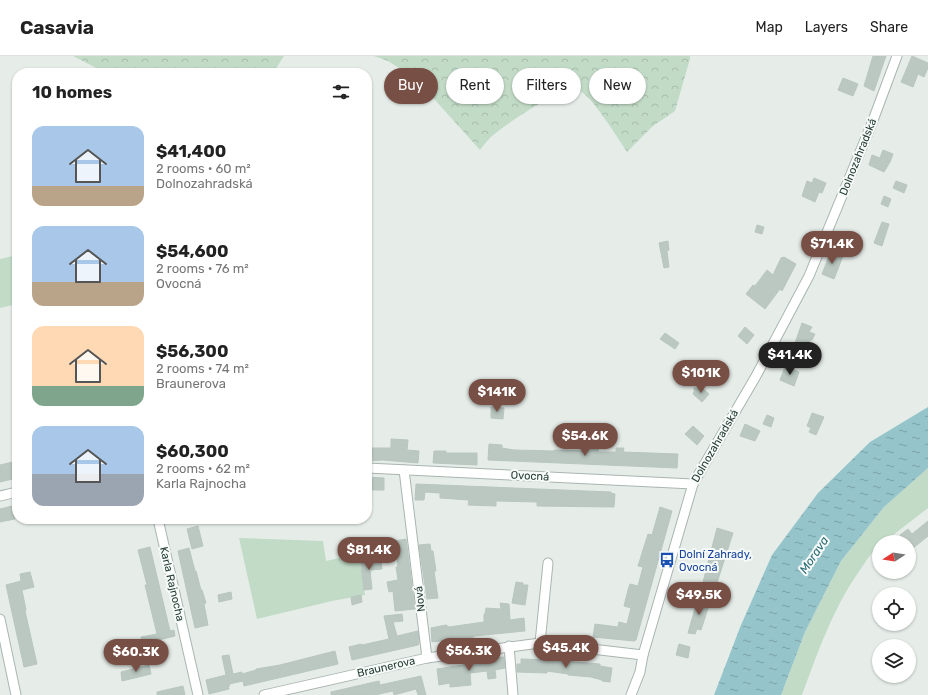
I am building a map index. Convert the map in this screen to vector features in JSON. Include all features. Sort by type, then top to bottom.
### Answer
[{"type":"street","name":"Dolnozahradská","points":[[631,695],[640,672],[643,656],[693,484],[756,376],[809,276],[872,123],[897,56]]},
{"type":"street","name":"Ovocná","points":[[372,468],[693,484]]},
{"type":"street","name":"Nová","points":[[404,470],[427,658]]},
{"type":"street","points":[[0,496],[12,493]]},
{"type":"street","name":"Karla Rajnocha","points":[[159,524],[198,695]]},
{"type":"street","points":[[540,643],[548,563]]},
{"type":"street","points":[[0,618],[16,695]]},
{"type":"street","name":"Braunerova","points":[[264,695],[427,658],[509,646],[540,643],[643,656]]},
{"type":"street","points":[[509,646],[513,695]]},
{"type":"green space","points":[[73,56],[284,56],[276,68],[96,68]]},
{"type":"green space","points":[[374,56],[690,56],[675,111],[653,126],[627,152],[594,104],[646,104],[646,68],[589,68],[589,99],[581,92],[581,68],[512,68],[512,104],[540,104],[519,116],[497,132],[480,150],[438,103],[438,68],[399,68],[388,61]]},
{"type":"green space","points":[[12,256],[12,305],[0,308],[0,259]]},
{"type":"green space","points":[[928,468],[928,508],[893,535],[872,535],[872,553],[850,585],[834,615],[802,695],[781,695],[805,632],[841,561],[884,507]]},
{"type":"green space","points":[[239,538],[323,541],[326,561],[348,556],[348,543],[357,544],[365,595],[332,601],[257,619]]},
{"type":"water","name":"Morava","points":[[928,407],[928,468],[884,507],[841,561],[805,632],[781,695],[714,695],[741,625],[772,555],[818,493],[870,442]]},
{"type":"building","points":[[873,56],[886,56],[874,91],[864,86]]},
{"type":"building","points":[[912,56],[928,63],[928,68],[924,77],[918,74],[913,87],[901,82]]},
{"type":"building","points":[[843,78],[858,84],[853,96],[838,90]]},
{"type":"building","points":[[883,150],[893,154],[884,172],[869,165],[872,155],[880,158]]},
{"type":"building","points":[[814,178],[826,183],[822,193],[819,192],[815,202],[802,196],[807,181],[812,183]]},
{"type":"building","points":[[896,181],[907,185],[904,193],[893,188]]},
{"type":"building","points":[[884,196],[891,199],[888,207],[881,204]]},
{"type":"building","points":[[882,222],[889,224],[882,246],[874,243]]},
{"type":"building","points":[[757,225],[764,227],[762,234],[755,232]]},
{"type":"building","points":[[668,241],[669,250],[667,251],[669,267],[664,268],[659,243]]},
{"type":"building","points":[[831,251],[843,256],[834,279],[822,274]]},
{"type":"building","points":[[784,257],[796,264],[782,291],[780,289],[765,309],[746,294],[753,285],[755,286],[767,270],[773,275],[781,258]]},
{"type":"building","points":[[802,323],[812,327],[809,332],[815,334],[812,340],[810,340],[806,352],[799,355],[795,352],[794,346]]},
{"type":"building","points":[[745,327],[754,335],[747,344],[738,336]]},
{"type":"building","points":[[665,333],[679,343],[675,349],[660,339]]},
{"type":"building","points":[[785,367],[799,372],[794,386],[780,380]]},
{"type":"building","points":[[694,388],[702,388],[709,394],[702,402],[693,394]]},
{"type":"building","points":[[491,407],[504,408],[503,419],[491,418]]},
{"type":"building","points":[[812,413],[824,417],[816,435],[809,432],[811,428],[807,426]]},
{"type":"building","points":[[767,415],[774,418],[771,427],[763,424]]},
{"type":"building","points":[[745,424],[760,431],[755,441],[740,436]]},
{"type":"building","points":[[693,426],[704,436],[697,445],[685,434]]},
{"type":"building","points":[[391,439],[408,440],[407,450],[419,451],[418,463],[383,460],[372,461],[372,448],[391,448]]},
{"type":"building","points":[[599,441],[598,452],[616,452],[616,448],[624,448],[623,452],[678,454],[677,468],[488,460],[489,444],[502,445],[502,448],[514,450],[588,451],[591,443]]},
{"type":"building","points":[[434,451],[446,451],[446,453],[477,453],[477,465],[433,463]]},
{"type":"building","points":[[12,462],[12,479],[0,482],[0,465]]},
{"type":"building","points":[[372,477],[384,478],[384,490],[372,490]]},
{"type":"building","points":[[416,484],[611,492],[615,494],[614,507],[537,506],[537,502],[496,501],[496,506],[468,505],[469,500],[440,498],[440,493],[425,492],[424,500],[415,500]]},
{"type":"building","points":[[12,506],[12,520],[0,522],[0,509]]},
{"type":"building","points":[[660,507],[672,511],[636,640],[593,637],[595,624],[618,627],[619,622],[627,624],[631,608],[624,606],[628,590],[630,584],[638,586],[643,567],[638,566],[648,534],[652,535]]},
{"type":"building","points":[[928,521],[928,536],[916,546],[916,535],[900,535],[908,529],[912,534]]},
{"type":"building","points":[[198,526],[203,546],[192,549],[187,529]]},
{"type":"building","points":[[717,528],[733,533],[716,586],[703,582]]},
{"type":"building","points":[[406,539],[415,609],[395,611],[393,591],[389,592],[387,582],[398,580],[395,541]]},
{"type":"building","points":[[430,544],[431,551],[433,551],[436,571],[434,571],[438,598],[427,599],[419,545]]},
{"type":"building","points":[[150,547],[170,631],[174,630],[175,636],[142,644],[141,637],[157,634],[138,550]]},
{"type":"building","points":[[189,548],[206,603],[204,604],[208,625],[195,628],[178,551]]},
{"type":"building","points":[[368,556],[369,561],[381,560],[382,569],[370,570],[372,589],[364,590],[360,557]]},
{"type":"building","points":[[30,572],[34,587],[22,590],[25,611],[37,664],[24,667],[6,585],[21,581],[20,574]]},
{"type":"building","points":[[516,582],[523,583],[523,585],[528,585],[525,605],[512,603]]},
{"type":"building","points":[[231,592],[232,599],[219,602],[218,595]]},
{"type":"building","points":[[361,595],[362,602],[352,605],[351,597]]},
{"type":"building","points":[[698,598],[710,602],[701,630],[697,629],[695,634],[688,633]]},
{"type":"building","points":[[500,603],[509,604],[510,620],[524,618],[525,631],[432,642],[431,628],[446,625],[449,627],[484,622],[486,608],[501,609]]},
{"type":"building","points":[[402,614],[403,621],[393,622],[397,636],[418,631],[418,645],[352,660],[349,647],[389,639],[384,616]]},
{"type":"building","points":[[679,644],[690,647],[688,658],[676,655]]},
{"type":"building","points":[[335,651],[338,664],[244,686],[243,681],[229,684],[229,689],[209,694],[206,680],[226,675],[222,656],[229,655],[233,674],[242,672],[242,674],[256,669],[280,665]]},
{"type":"building","points":[[504,657],[505,668],[495,670],[496,678],[488,679],[487,671],[470,673],[471,685],[450,687],[450,683],[439,685],[437,669],[464,665],[463,662]]},
{"type":"building","points":[[521,659],[600,664],[600,666],[612,668],[610,682],[591,677],[547,671],[547,673],[517,672],[517,664],[521,664]]},
{"type":"building","points":[[149,665],[151,674],[122,681],[121,672]]},
{"type":"building","points":[[421,676],[426,695],[418,695],[416,689],[394,695],[393,691],[375,695],[331,695],[331,692],[379,681],[380,685]]},
{"type":"building","points":[[183,686],[185,695],[157,695],[157,692]]},
{"type":"place","name":"Dolní Zahrady, Ovocná","points":[[667,560]]}]
